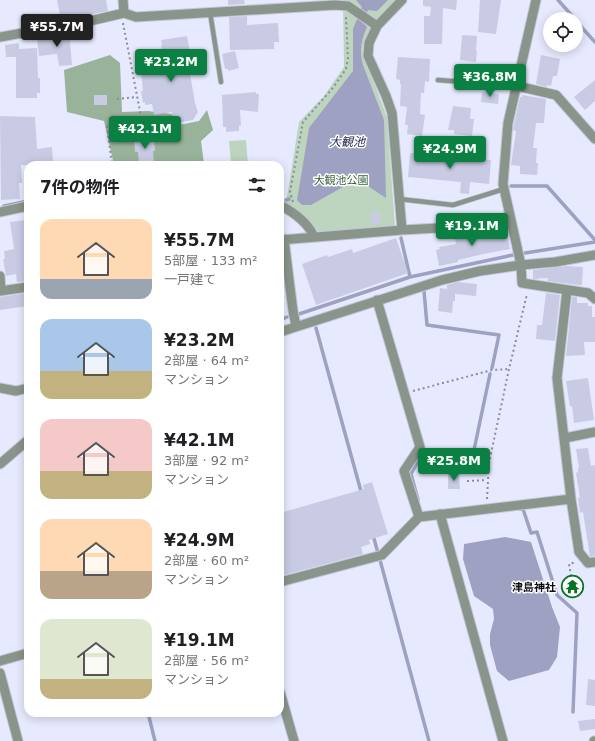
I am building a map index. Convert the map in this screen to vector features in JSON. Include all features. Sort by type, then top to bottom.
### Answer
[{"type":"street","points":[[123,0],[123,13]]},
{"type":"street","points":[[402,0],[377,26],[369,44],[368,56],[392,113],[402,230]]},
{"type":"street","points":[[536,0],[508,130],[503,184],[521,265],[522,283],[588,293],[595,299]]},
{"type":"street","points":[[0,37],[123,13],[136,17],[210,12],[282,4],[345,6],[362,15],[377,26]]},
{"type":"street","points":[[517,86],[556,95],[595,139]]},
{"type":"street","points":[[0,212],[24,207]]},
{"type":"street","points":[[284,208],[311,229],[314,237]]},
{"type":"street","points":[[284,239],[457,227],[510,217]]},
{"type":"street","points":[[284,252],[296,326]]},
{"type":"street","points":[[284,330],[442,280],[480,271],[555,262],[595,255]]},
{"type":"street","points":[[0,276],[0,291],[24,288]]},
{"type":"street","points":[[567,290],[557,378],[571,499],[579,552],[588,563],[595,562]]},
{"type":"street","points":[[377,300],[420,447],[404,471],[419,516]]},
{"type":"street","points":[[0,388],[16,391],[24,389]]},
{"type":"street","points":[[564,438],[595,432]]},
{"type":"street","points":[[0,464],[24,443]]},
{"type":"street","points":[[284,581],[382,555],[419,516],[571,499]]},
{"type":"street","points":[[440,514],[503,741]]},
{"type":"street","points":[[0,661],[24,654]]},
{"type":"street","points":[[0,673],[18,741]]},
{"type":"street","points":[[284,706],[294,741]]},
{"type":"lane","points":[[210,12],[221,82]]},
{"type":"lane","points":[[438,80],[517,86]]},
{"type":"lane","points":[[399,199],[453,205],[504,189]]},
{"type":"path","points":[[292,213],[296,209],[290,192],[303,122],[346,69],[348,58],[345,6]]},
{"type":"path","points":[[123,13],[143,128]]},
{"type":"path","points":[[117,99],[137,97]]},
{"type":"path","points":[[106,126],[111,161]]},
{"type":"path","points":[[487,509],[489,463],[529,284]]},
{"type":"path","points":[[404,394],[492,370],[509,369]]},
{"type":"path","points":[[467,481],[488,480]]},
{"type":"path","points":[[572,582],[569,564],[584,559]]},
{"type":"green space","name":"大観池公園","points":[[343,0],[397,0],[379,18],[370,30],[366,37],[363,53],[387,117],[395,227],[319,232],[286,203],[299,122],[324,96],[344,67]]},
{"type":"green space","points":[[110,55],[120,63],[122,112],[148,111],[172,114],[179,125],[199,121],[207,110],[213,130],[201,141],[204,161],[113,161],[104,121],[67,112],[64,70]]},
{"type":"green space","points":[[246,140],[248,161],[231,161],[229,141]]},
{"type":"water","name":"大観池","points":[[356,0],[388,0],[377,11],[368,10],[362,22],[367,27],[363,36],[361,50],[363,65],[384,120],[386,198],[357,179],[311,205],[302,205],[297,200],[309,128],[353,71],[353,29],[362,7]]},
{"type":"water","points":[[505,537],[531,542],[560,627],[557,657],[549,670],[509,681],[497,671],[490,645],[490,634],[494,619],[493,609],[474,596],[463,559],[464,544]]},
{"type":"building","points":[[57,0],[106,0],[108,11],[61,20]]},
{"type":"building","points":[[228,0],[244,0],[245,4],[228,5]]},
{"type":"building","points":[[423,0],[457,0],[456,10],[443,8],[442,44],[424,44],[424,16],[430,16],[431,7],[423,6]]},
{"type":"building","points":[[480,0],[501,0],[496,34],[478,32]]},
{"type":"building","points":[[247,16],[247,25],[278,23],[279,42],[274,42],[274,49],[230,50],[229,17]]},
{"type":"building","points":[[69,31],[72,65],[59,66],[57,54],[39,56],[37,38],[56,37],[55,33]]},
{"type":"building","points":[[462,35],[477,36],[476,62],[460,60]]},
{"type":"building","points":[[187,36],[190,52],[187,56],[195,103],[198,112],[193,120],[181,122],[180,119],[174,120],[172,112],[154,115],[152,104],[145,105],[145,102],[143,103],[141,91],[143,91],[141,70],[165,67],[161,40]]},
{"type":"building","points":[[19,43],[19,49],[37,48],[40,93],[37,93],[37,98],[16,98],[16,57],[6,57],[5,45]]},
{"type":"building","points":[[235,51],[239,68],[228,71],[228,69],[225,69],[222,54]]},
{"type":"building","points":[[541,55],[560,59],[557,76],[553,76],[551,86],[547,85],[547,87],[536,84]]},
{"type":"building","points":[[398,57],[430,59],[429,82],[425,81],[424,93],[421,93],[420,114],[425,115],[422,136],[407,134],[408,125],[405,125],[407,107],[400,106],[401,84],[400,80],[396,79]]},
{"type":"building","points":[[595,80],[595,101],[585,110],[574,97]]},
{"type":"building","points":[[256,92],[256,94],[259,94],[258,112],[240,110],[241,126],[239,126],[239,131],[226,132],[226,127],[223,127],[222,95]]},
{"type":"building","points":[[482,92],[499,94],[498,104],[481,102]]},
{"type":"building","points":[[94,95],[107,95],[107,105],[94,105]]},
{"type":"building","points":[[522,95],[546,99],[544,123],[536,123],[533,148],[537,148],[537,175],[520,174],[520,166],[511,165],[516,131],[513,130],[520,97],[522,97]]},
{"type":"building","points":[[453,106],[471,108],[470,119],[474,119],[472,136],[454,134],[454,130],[448,130]]},
{"type":"building","points":[[0,116],[35,117],[37,149],[52,147],[53,161],[24,161],[24,165],[21,165],[22,183],[19,183],[20,199],[1,200]]},
{"type":"building","points":[[148,136],[148,140],[154,140],[154,161],[139,161],[138,152],[135,152],[134,137]]},
{"type":"building","points":[[410,153],[491,160],[489,184],[470,182],[469,194],[460,193],[461,182],[408,177]]},
{"type":"building","points":[[371,212],[380,212],[380,224],[371,224]]},
{"type":"building","points":[[24,220],[24,281],[17,282],[16,274],[6,276],[3,259],[5,259],[4,251],[14,249],[10,222]]},
{"type":"building","points":[[478,229],[480,238],[507,232],[510,249],[483,254],[439,266],[436,250],[440,249],[439,247],[456,244],[454,234]]},
{"type":"building","points":[[396,238],[408,273],[316,305],[302,264],[327,255],[328,257],[352,249],[353,253]]},
{"type":"building","points":[[566,266],[583,267],[582,285],[547,281],[548,278],[533,279],[533,270]]},
{"type":"building","points":[[458,282],[477,284],[476,296],[455,294],[452,313],[438,311],[440,288],[447,289],[447,285]]},
{"type":"building","points":[[546,293],[560,295],[555,341],[536,339],[537,325],[542,325]]},
{"type":"building","points":[[24,294],[24,307],[0,310],[0,297]]},
{"type":"building","points":[[572,297],[577,297],[577,303],[588,303],[588,306],[592,306],[592,317],[595,317],[595,342],[584,342],[585,355],[566,356]]},
{"type":"building","points":[[588,378],[594,420],[574,423],[572,406],[570,407],[566,381]]},
{"type":"building","points":[[588,448],[591,466],[595,465],[595,556],[590,557],[583,512],[580,513],[578,498],[580,498],[576,473],[578,472],[579,468],[576,449]]},
{"type":"building","points":[[448,474],[459,474],[460,489],[448,489]]},
{"type":"building","points":[[372,482],[388,534],[369,540],[370,544],[361,547],[363,554],[284,575],[284,512],[364,489],[363,485]]},
{"type":"building","points":[[588,679],[595,680],[595,706],[586,705]]},
{"type":"building","points":[[595,719],[595,729],[580,731],[578,721]]},
{"type":"waterway","points":[[558,0],[569,12]]},
{"type":"waterway","points":[[583,29],[595,42]]},
{"type":"waterway","points":[[511,186],[547,186],[595,240]]},
{"type":"waterway","points":[[4,206],[24,202]]},
{"type":"waterway","points":[[401,238],[410,277]]},
{"type":"waterway","points":[[525,253],[595,242]]},
{"type":"waterway","points":[[299,314],[410,277],[513,255]]},
{"type":"waterway","points":[[424,291],[427,325],[499,335],[492,368]]},
{"type":"waterway","points":[[316,328],[362,495]]},
{"type":"waterway","points":[[418,500],[411,474],[424,451],[474,450],[490,374]]},
{"type":"waterway","points":[[520,509],[523,509],[531,533],[537,532],[557,595],[577,613],[573,712]]},
{"type":"waterway","points":[[373,535],[378,553]]},
{"type":"waterway","points":[[380,560],[429,741]]},
{"type":"waterway","points":[[149,717],[155,741]]},
{"type":"place","name":"津島神社","points":[[572,587]]}]
